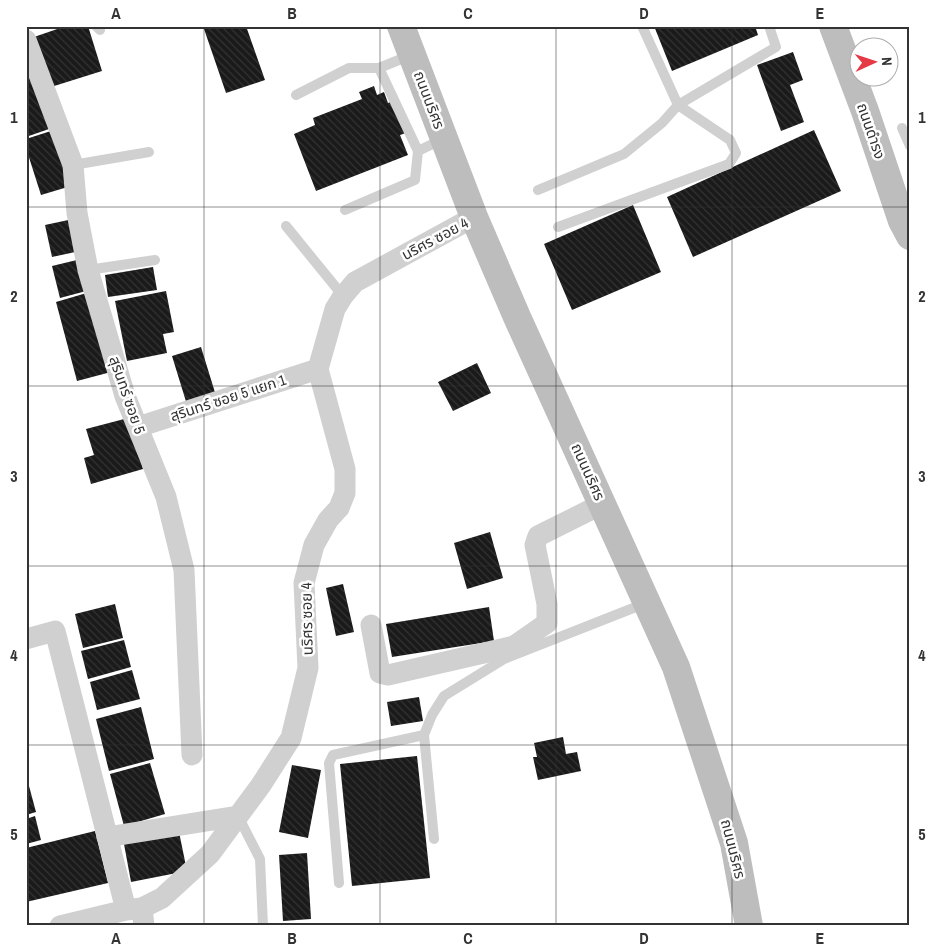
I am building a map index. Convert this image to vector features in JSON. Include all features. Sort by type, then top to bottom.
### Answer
[{"type":"street","name":"ถนนนริศร","points":[[401,26],[474,218],[676,667],[734,843],[749,926]]},
{"type":"street","name":"ถนนดำรง","points":[[833,26],[865,111],[902,221],[910,236]]},
{"type":"street","name":"สุรินทร์ ซอย 5","points":[[26,40],[73,165],[76,213],[88,270],[125,396],[166,497],[184,570],[192,755]]},
{"type":"street","name":"นริศร ซอย 4","points":[[60,926],[137,915],[162,898],[210,854],[261,785],[291,738],[308,668],[304,583],[314,545],[328,520],[339,508],[345,493],[344,469],[318,369],[335,309],[355,282],[474,218]]},
{"type":"street","name":"สุรินทร์ ซอย 5 แยก 1","points":[[138,427],[318,369]]},
{"type":"street","points":[[370,625],[380,673],[388,675],[514,646],[547,623],[547,604],[535,545],[538,536],[602,504]]},
{"type":"street","points":[[26,638],[55,631],[107,836],[137,915]]},
{"type":"street","points":[[107,836],[238,816]]},
{"type":"lane","points":[[558,228],[729,164],[736,153],[730,140],[678,105],[642,26]]},
{"type":"lane","points":[[538,190],[624,154],[662,123],[678,105],[776,47],[769,26]]},
{"type":"lane","points":[[296,94],[349,68],[379,68],[412,55]]},
{"type":"lane","points":[[344,210],[415,180],[418,151],[379,68]]},
{"type":"lane","points":[[902,128],[910,146]]},
{"type":"lane","points":[[418,151],[444,139]]},
{"type":"lane","points":[[73,165],[149,152]]},
{"type":"lane","points":[[286,226],[343,296]]},
{"type":"lane","points":[[88,270],[155,260]]},
{"type":"lane","points":[[434,839],[424,735],[432,715],[444,696],[504,659],[647,602]]},
{"type":"lane","points":[[339,882],[329,763],[332,755],[424,735]]},
{"type":"lane","points":[[238,816],[260,858],[263,926]]},
{"type":"building","points":[[66,26],[88,26],[102,71],[51,87],[34,37]]},
{"type":"building","points":[[203,26],[246,26],[265,80],[226,93]]},
{"type":"building","points":[[654,26],[755,26],[758,35],[672,71]]},
{"type":"building","points":[[793,52],[803,80],[790,85],[804,122],[781,131],[757,65]]},
{"type":"building","points":[[26,56],[49,129],[26,137]]},
{"type":"building","points":[[374,86],[377,95],[384,92],[388,103],[393,101],[406,133],[400,135],[408,155],[316,191],[294,134],[315,125],[313,118],[362,99],[359,92]]},
{"type":"building","points":[[54,130],[71,186],[41,195],[26,148],[26,139]]},
{"type":"building","points":[[814,130],[841,191],[693,257],[667,197]]},
{"type":"building","points":[[633,205],[661,272],[572,310],[544,244]]},
{"type":"building","points":[[73,219],[80,251],[52,257],[45,225]]},
{"type":"building","points":[[81,259],[90,290],[60,298],[52,266]]},
{"type":"building","points":[[153,267],[157,290],[108,297],[105,275]]},
{"type":"building","points":[[166,291],[174,332],[163,334],[167,353],[127,361],[115,301]]},
{"type":"building","points":[[90,292],[111,372],[77,381],[56,302]]},
{"type":"building","points":[[201,347],[217,399],[188,408],[172,356]]},
{"type":"building","points":[[477,363],[491,393],[453,411],[438,382]]},
{"type":"building","points":[[128,418],[143,469],[91,484],[84,458],[94,455],[86,429]]},
{"type":"building","points":[[490,532],[503,578],[467,589],[454,543]]},
{"type":"building","points":[[343,584],[354,632],[336,636],[326,588]]},
{"type":"building","points":[[115,604],[123,638],[83,648],[75,614]]},
{"type":"building","points":[[489,607],[494,641],[392,657],[386,624]]},
{"type":"building","points":[[124,640],[131,667],[88,679],[81,651]]},
{"type":"building","points":[[132,670],[140,699],[97,710],[90,682]]},
{"type":"building","points":[[419,697],[423,721],[391,726],[387,702]]},
{"type":"building","points":[[141,707],[154,759],[109,771],[96,719]]},
{"type":"building","points":[[563,737],[566,754],[577,752],[581,771],[538,780],[533,757],[537,757],[534,743]]},
{"type":"building","points":[[417,756],[430,878],[352,886],[340,764]]},
{"type":"building","points":[[150,763],[165,814],[124,826],[110,774]]},
{"type":"building","points":[[292,765],[321,770],[308,838],[279,832]]},
{"type":"building","points":[[29,786],[36,812],[26,815],[26,787]]},
{"type":"building","points":[[35,816],[41,840],[26,844],[26,819]]},
{"type":"building","points":[[95,831],[108,883],[26,902],[26,848]]},
{"type":"building","points":[[179,832],[187,871],[131,882],[124,844]]},
{"type":"building","points":[[307,853],[311,919],[283,921],[279,855]]}]
